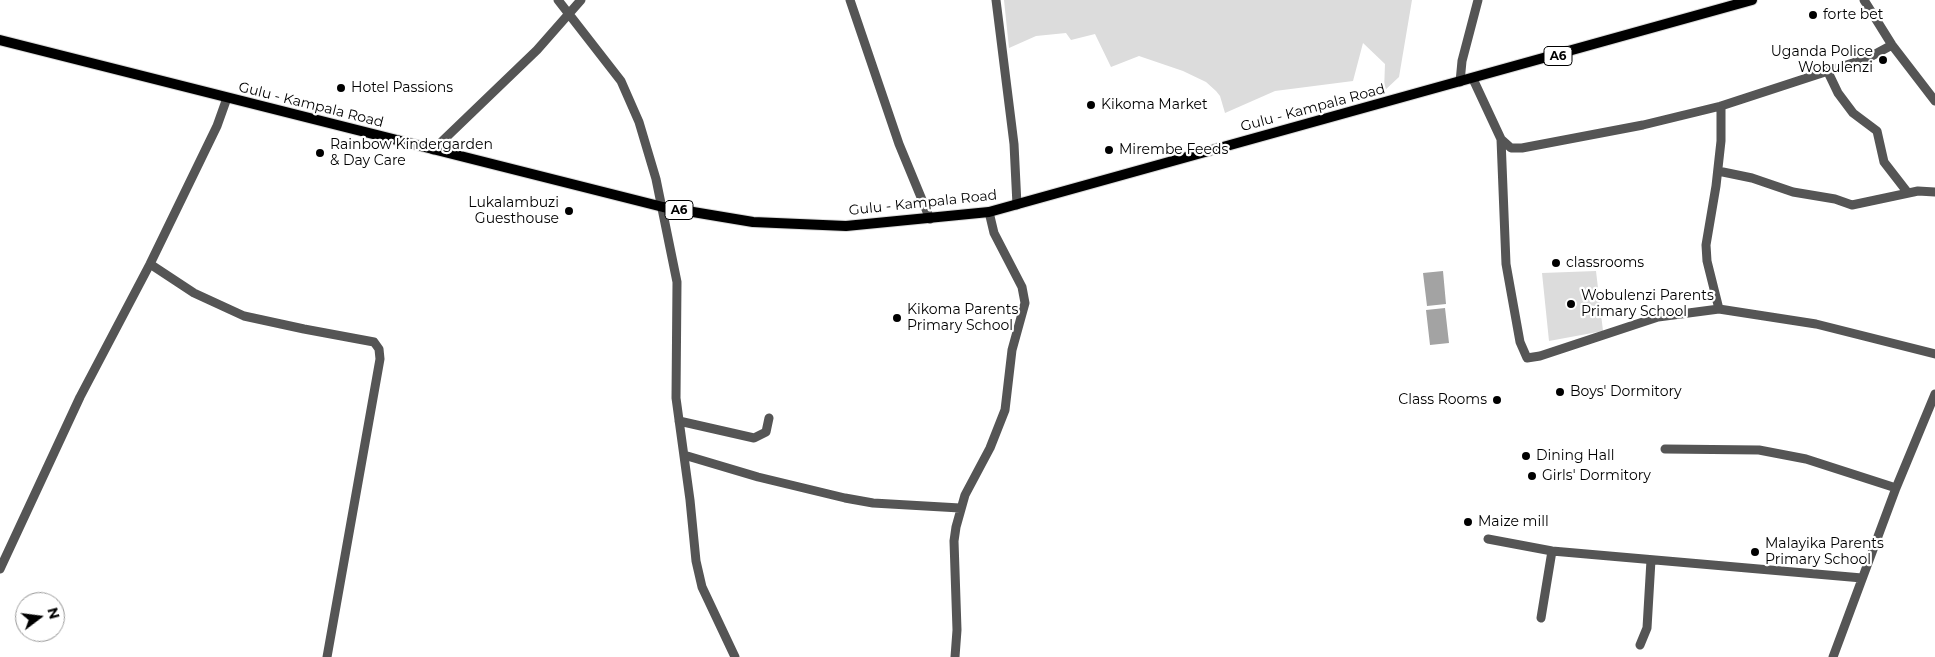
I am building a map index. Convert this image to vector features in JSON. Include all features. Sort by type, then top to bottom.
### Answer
[{"type":"main road","name":"Gulu - Kampala Road","points":[[0,40],[663,207],[753,222],[846,226],[989,212],[1474,79],[1752,0]]},
{"type":"street","points":[[558,0],[570,12],[588,42],[621,82],[645,140],[663,207],[677,282],[676,391],[696,561],[702,587],[735,657]]},
{"type":"street","points":[[433,150],[537,50],[581,0]]},
{"type":"street","points":[[850,0],[899,144],[930,219]]},
{"type":"street","points":[[996,0],[1014,144],[1017,205]]},
{"type":"street","points":[[1460,82],[1462,61],[1478,0]]},
{"type":"street","points":[[1864,0],[1892,46],[1935,101]]},
{"type":"street","points":[[1501,139],[1511,148],[1522,148],[1642,126],[1722,106],[1868,58],[1892,46]]},
{"type":"street","points":[[1828,70],[1838,93],[1853,113],[1877,131],[1884,162],[1908,193]]},
{"type":"street","points":[[1474,79],[1501,139],[1506,264],[1520,342],[1527,358],[1540,356],[1658,317],[1719,309],[1816,324],[1935,354]]},
{"type":"street","points":[[0,569],[80,397],[150,264],[216,126],[227,98]]},
{"type":"street","points":[[1719,309],[1707,261],[1706,245],[1718,171],[1722,106]]},
{"type":"street","points":[[1718,171],[1752,178],[1793,192],[1835,199],[1852,205],[1918,190],[1935,192]]},
{"type":"street","points":[[955,657],[957,608],[954,541],[960,508],[1005,410],[1012,350],[1025,303],[1022,287],[994,233],[989,212]]},
{"type":"street","points":[[150,264],[194,293],[244,316],[304,330],[374,342],[379,349],[380,359],[327,657]]},
{"type":"street","points":[[1834,657],[1896,488],[1935,394]]},
{"type":"street","points":[[679,421],[754,438],[766,432],[769,418]]},
{"type":"street","points":[[1665,449],[1759,450],[1806,460],[1896,488]]},
{"type":"street","points":[[684,455],[758,477],[845,498],[873,503],[960,508]]},
{"type":"street","points":[[1488,539],[1552,551],[1862,578]]},
{"type":"street","points":[[1541,618],[1552,551]]},
{"type":"street","points":[[1640,645],[1647,628],[1651,560]]},
{"type":"shaded area","points":[[1004,0],[1412,0],[1399,77],[1384,91],[1385,64],[1363,43],[1353,81],[1275,91],[1225,113],[1220,96],[1216,91],[1206,82],[1183,71],[1139,56],[1111,67],[1095,34],[1071,40],[1066,33],[1036,36],[1009,48]]},
{"type":"shaded area","points":[[1443,271],[1446,304],[1427,306],[1423,273]]},
{"type":"shaded area","points":[[1596,271],[1603,331],[1549,341],[1542,273]]},
{"type":"shaded area","points":[[1445,308],[1449,343],[1430,345],[1426,310]]},
{"type":"place","name":"forte bet","points":[[1813,15]]},
{"type":"place","name":"Uganda Police Wobulenzi","points":[[1883,60]]},
{"type":"place","name":"Hotel Passions","points":[[341,88]]},
{"type":"place","name":"Kikoma Market","points":[[1091,105]]},
{"type":"place","name":"Mirembe Feeds","points":[[1109,150]]},
{"type":"place","name":"Rainbow Kindergarden & Day Care","points":[[320,153]]},
{"type":"place","name":"Lukalambuzi Guesthouse","points":[[569,211]]},
{"type":"place","name":"classrooms","points":[[1556,263]]},
{"type":"place","name":"Wobulenzi Parents Primary School","points":[[1571,304]]},
{"type":"place","name":"Kikoma Parents Primary School","points":[[897,318]]},
{"type":"place","name":"Boys' Dormitory","points":[[1560,392]]},
{"type":"place","name":"Class Rooms","points":[[1497,400]]},
{"type":"place","name":"Dining Hall","points":[[1526,456]]},
{"type":"place","name":"Girls' Dormitory","points":[[1532,476]]},
{"type":"place","name":"Maize mill","points":[[1468,522]]},
{"type":"place","name":"Malayika Parents Primary School","points":[[1755,552]]}]
